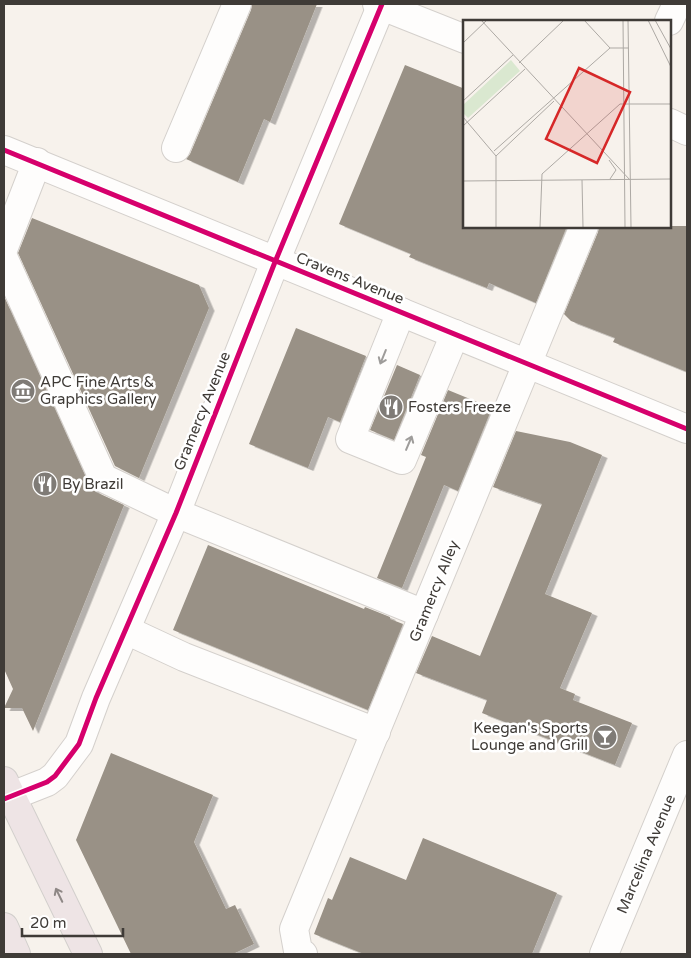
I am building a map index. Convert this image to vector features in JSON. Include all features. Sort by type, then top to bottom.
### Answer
[{"type":"main road","points":[[6,792],[88,954]]},
{"type":"main road","points":[[4,927],[16,954]]},
{"type":"street","points":[[176,148],[237,4]]},
{"type":"street","points":[[380,4],[463,39]]},
{"type":"street","name":"Gramercy Avenue","points":[[6,792],[56,776],[79,744],[96,698],[176,513],[380,4]]},
{"type":"street","points":[[669,20],[677,4]]},
{"type":"street","points":[[671,123],[687,131]]},
{"type":"street","name":"Cravens Avenue","points":[[4,150],[687,429]]},
{"type":"street","points":[[4,246],[37,162]]},
{"type":"street","name":"Gramercy Alley","points":[[303,954],[298,951],[294,929],[583,228]]},
{"type":"street","points":[[4,259],[102,478],[176,513],[424,614]]},
{"type":"street","points":[[401,312],[350,439],[402,460],[455,334]]},
{"type":"street","points":[[126,630],[184,656],[376,732]]},
{"type":"street","name":"Marcelina Avenue","points":[[604,954],[687,754]]},
{"type":"building","points":[[252,4],[317,4],[270,122],[264,119],[238,182],[186,159],[190,154]]},
{"type":"building","points":[[405,65],[463,88],[463,228],[566,228],[536,303],[489,283],[487,288],[409,257],[411,254],[339,224]]},
{"type":"building","points":[[32,218],[199,285],[209,308],[139,478],[115,466],[18,253]]},
{"type":"building","points":[[671,226],[687,226],[687,372],[613,342],[615,338],[571,321],[564,314],[599,228],[671,228]]},
{"type":"building","points":[[4,296],[89,484],[96,492],[124,505],[33,731],[22,708],[4,708],[13,689],[4,669]]},
{"type":"building","points":[[296,328],[366,356],[340,422],[328,417],[308,468],[249,444]]},
{"type":"building","points":[[397,365],[420,375],[394,440],[370,430]]},
{"type":"building","points":[[448,390],[492,408],[458,491],[444,485],[402,588],[377,578],[426,457],[421,455]]},
{"type":"building","points":[[516,431],[570,442],[602,455],[545,594],[592,613],[560,688],[575,694],[573,700],[632,723],[615,765],[482,713],[487,700],[416,673],[432,636],[480,656],[542,504],[493,487]]},
{"type":"building","points":[[208,545],[364,609],[365,607],[390,617],[390,619],[403,624],[368,710],[173,630]]},
{"type":"building","points":[[111,753],[213,795],[194,842],[226,909],[235,905],[254,944],[233,954],[131,954],[76,840]]},
{"type":"building","points":[[423,838],[557,893],[532,954],[364,954],[314,934],[328,898],[332,900],[350,857],[406,880]]},
{"type":"cycle path","points":[[4,799],[47,782],[55,776],[79,744],[96,698],[176,513],[275,262],[382,4]]},
{"type":"cycle path","points":[[4,150],[687,429]]},
{"type":"place","name":"APC Fine Arts & Graphics Gallery","points":[[23,391]]},
{"type":"place","name":"Fosters Freeze","points":[[391,407]]},
{"type":"place","name":"By Brazil","points":[[45,484]]},
{"type":"place","name":"Keegan's Sports Lounge and Grill","points":[[605,737]]}]
